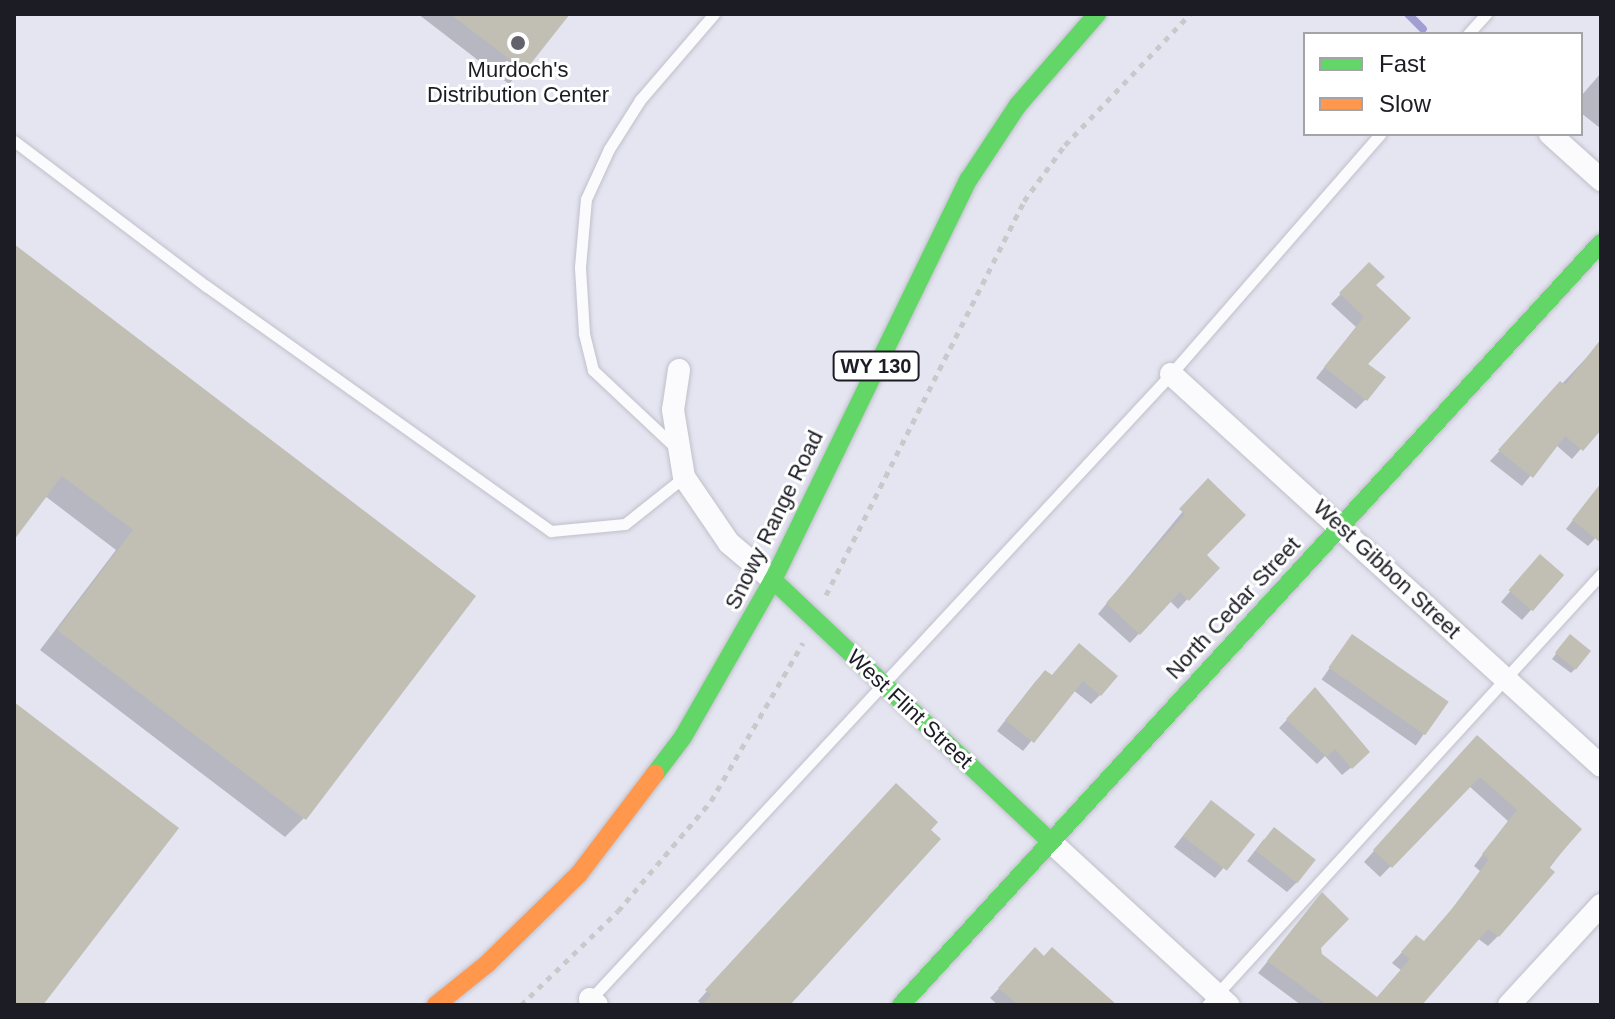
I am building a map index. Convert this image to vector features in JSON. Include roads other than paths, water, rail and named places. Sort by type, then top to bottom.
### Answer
[{"type":"street","name":"Snowy Range Road","points":[[436,1005],[536,919],[616,832],[716,685],[773,580],[969,179],[1018,105],[1097,14]]},
{"type":"street","points":[[1552,136],[1601,180]]},
{"type":"street","name":"North Cedar Street","points":[[901,1005],[1601,243]]},
{"type":"street","name":"West Flint Street","points":[[679,370],[673,410],[684,477],[729,543],[773,580],[1217,1002]]},
{"type":"street","name":"West Gibbon Street","points":[[1171,374],[1601,766]]},
{"type":"street","points":[[1509,1005],[1601,905]]},
{"type":"lane","points":[[677,448],[593,370],[580,267],[586,199],[609,149],[640,100],[714,14]]},
{"type":"lane","points":[[1470,32],[1486,14]]},
{"type":"lane","points":[[591,1003],[1171,374],[1378,136]]},
{"type":"lane","points":[[14,141],[206,286],[551,531],[625,524],[684,477]]},
{"type":"lane","points":[[1217,1002],[1601,574]]},
{"type":"waterway","points":[[1408,14],[1423,29]]},
{"type":"place","name":"Murdoch's Distribution Center","points":[[518,43]]}]
